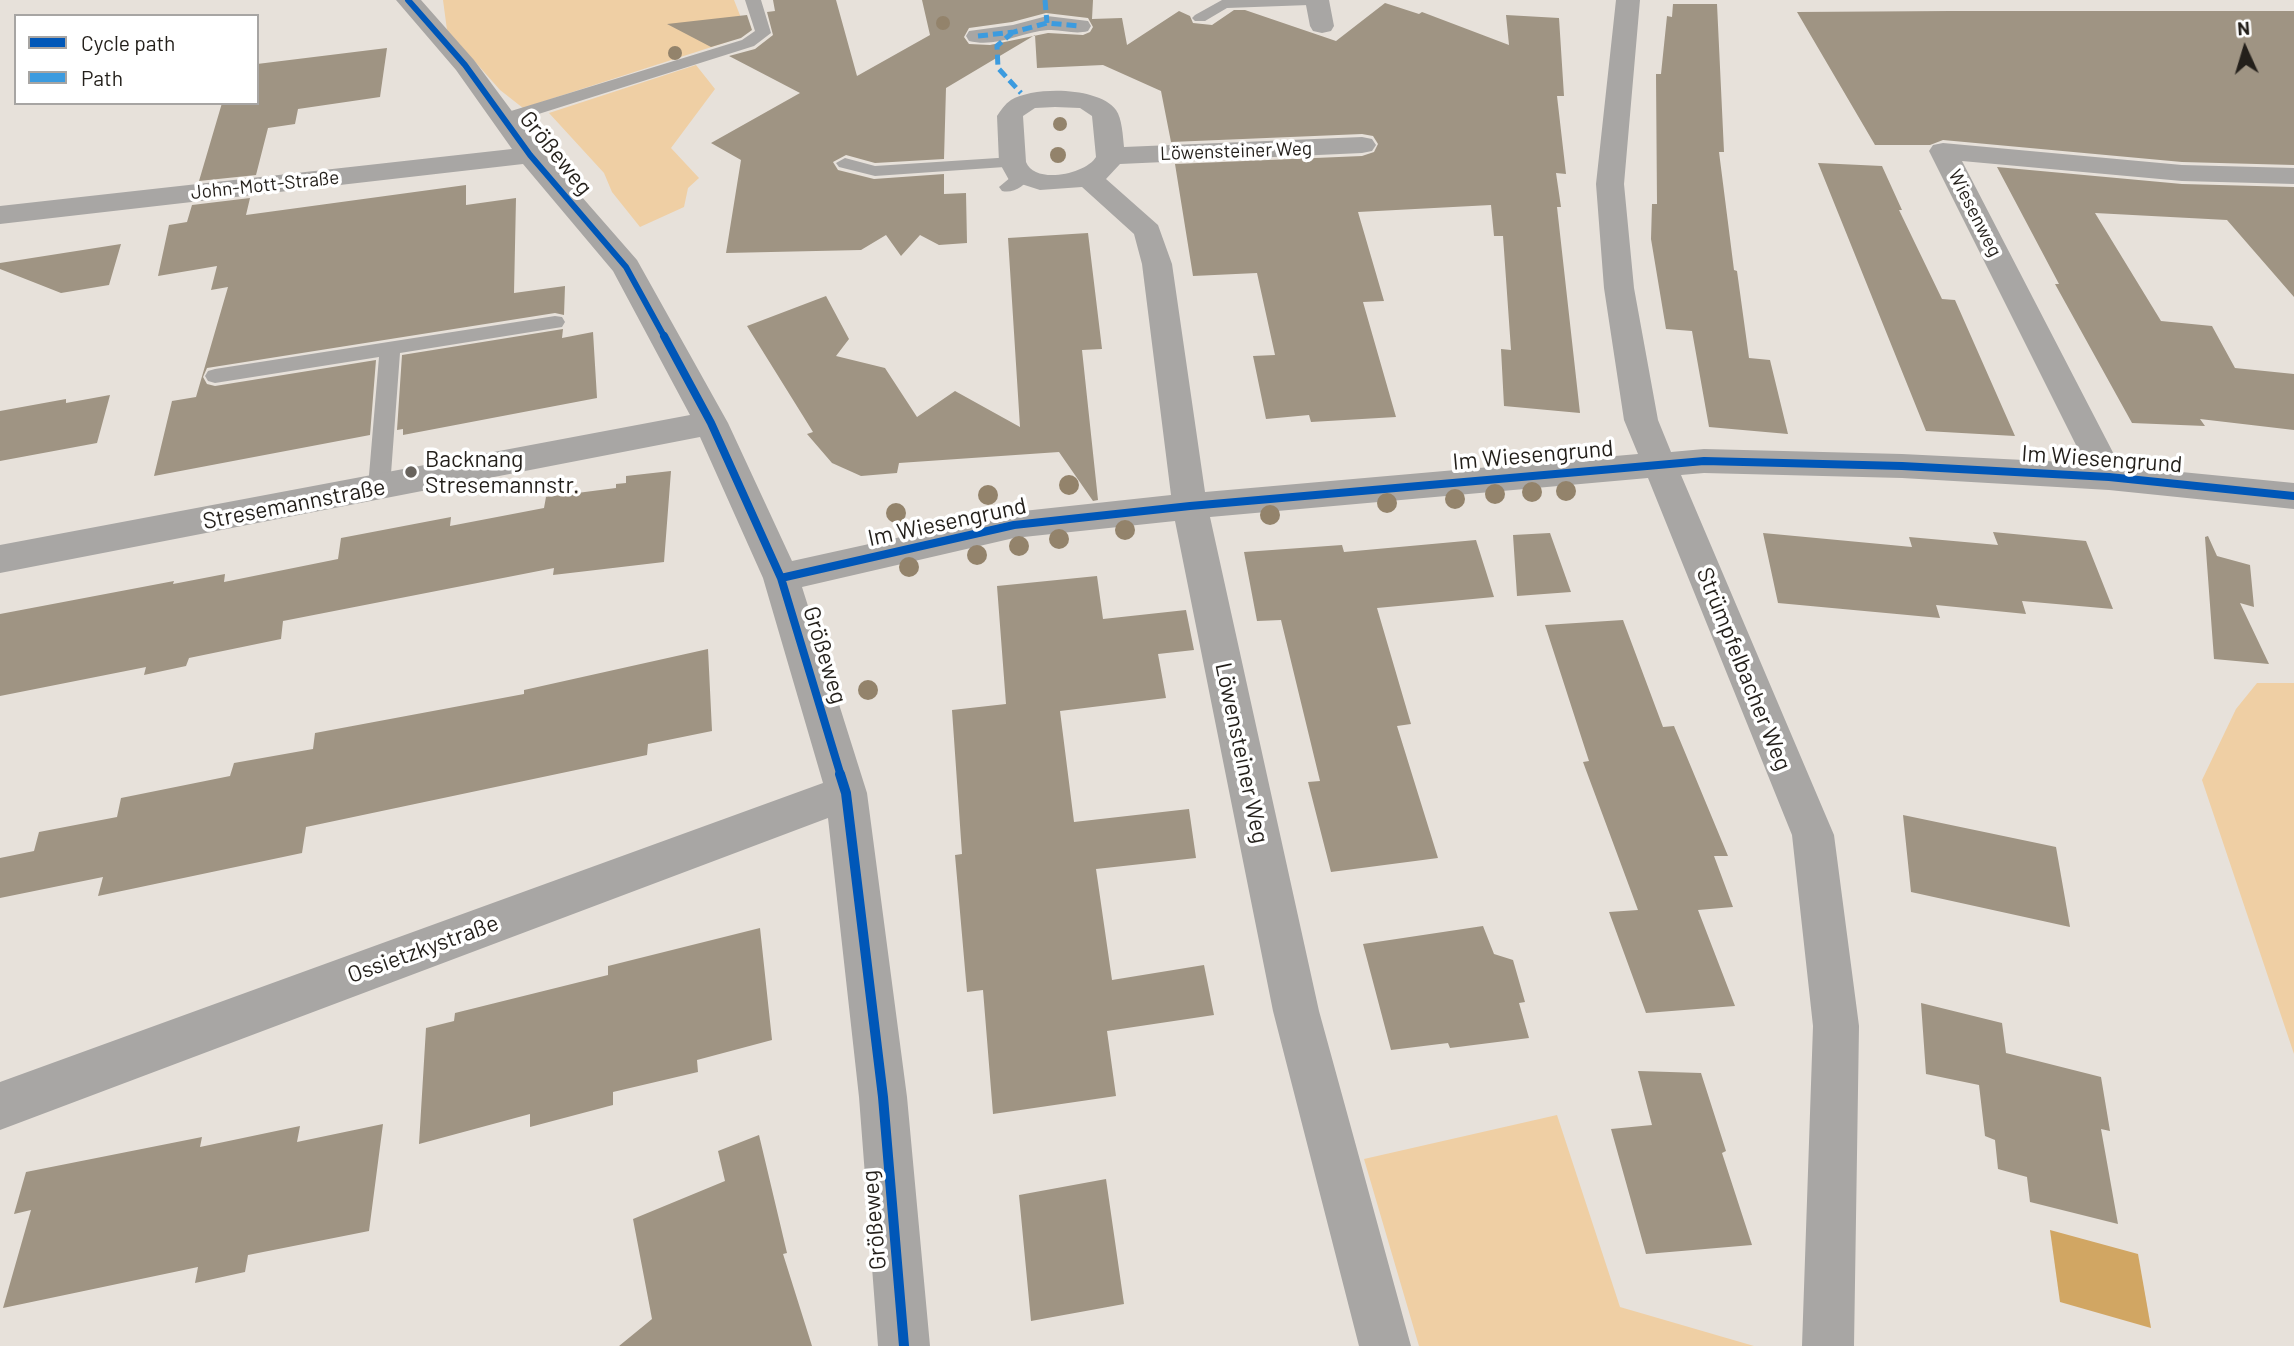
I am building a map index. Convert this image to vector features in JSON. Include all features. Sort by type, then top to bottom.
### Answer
[{"type":"street","name":"Größeweg","points":[[408,0],[465,65],[530,155],[626,267],[711,423],[781,578],[846,793],[883,1097],[904,1346]]},
{"type":"street","points":[[1317,0],[1322,26]]},
{"type":"street","name":"Strümpfelbacher Weg","points":[[1628,0],[1610,184],[1619,288],[1641,420],[1813,835],[1836,1026],[1828,1346]]},
{"type":"street","points":[[978,36],[1014,32],[1046,11],[1079,26]]},
{"type":"street","points":[[1055,99],[1086,101],[1105,113],[1110,156],[1104,169],[1088,178],[1028,180],[1010,116],[1014,109],[1030,102],[1055,99]]},
{"type":"street","name":"Löwensteiner Weg","points":[[1110,156],[1362,145]]},
{"type":"street","name":"Wiesenweg","points":[[2109,477],[1948,178],[1943,151],[2182,173],[2294,176]]},
{"type":"street","name":"John-Mott-Straße","points":[[0,215],[530,155]]},
{"type":"street","name":"Löwensteiner Weg","points":[[1088,178],[1106,203],[1137,230],[1148,231],[1157,264],[1190,506],[1296,1011],[1385,1346]]},
{"type":"street","name":"Stresemannstraße","points":[[0,559],[711,423]]},
{"type":"street","name":"Im Wiesengrund","points":[[781,578],[1014,525],[1660,463],[1704,461],[1902,466],[2109,477],[2294,496]]},
{"type":"street","name":"Ossietzkystraße","points":[[0,1106],[846,793]]},
{"type":"lane","points":[[504,119],[748,43],[762,33],[753,0]]},
{"type":"lane","points":[[1200,18],[1224,4],[1309,0]]},
{"type":"lane","points":[[845,163],[875,171],[1028,180]]},
{"type":"lane","points":[[215,376],[555,322]]},
{"type":"lane","points":[[379,487],[390,349]]},
{"type":"shaded area","points":[[443,0],[734,0],[745,28],[738,37],[727,42],[523,108],[500,90],[447,30]]},
{"type":"shaded area","points":[[696,65],[715,89],[671,148],[699,178],[688,188],[684,207],[640,227],[612,192],[604,173],[549,113]]},
{"type":"shaded area","points":[[2257,683],[2294,683],[2294,1054],[2202,780],[2236,709]]},
{"type":"shaded area","points":[[1557,1115],[1620,1307],[1754,1346],[1419,1346],[1364,1159]]},
{"type":"shaded area","points":[[2050,1230],[2138,1254],[2151,1328],[2060,1302]]},
{"type":"building","points":[[773,0],[836,0],[857,76],[930,35],[922,0],[1093,0],[1092,19],[1122,18],[1127,45],[1179,11],[1190,16],[1193,23],[1212,25],[1234,10],[1245,10],[1336,41],[1385,3],[1419,14],[1422,12],[1509,45],[1506,15],[1559,18],[1564,96],[1557,96],[1566,174],[1556,173],[1561,207],[1557,207],[1580,413],[1504,406],[1501,349],[1511,350],[1503,236],[1494,236],[1491,205],[1358,212],[1384,301],[1363,302],[1396,417],[1311,422],[1309,415],[1266,419],[1253,356],[1275,355],[1257,273],[1193,276],[1175,164],[1362,156],[1374,152],[1378,144],[1373,136],[1362,134],[1171,142],[1161,91],[1103,65],[1037,68],[1035,36],[1048,33],[1083,35],[1093,27],[1088,18],[1046,13],[1012,22],[969,28],[964,37],[969,44],[990,45],[1033,36],[946,88],[944,159],[875,163],[846,155],[833,162],[838,170],[874,179],[944,174],[944,194],[966,193],[967,243],[939,245],[920,235],[901,256],[886,235],[861,250],[726,253],[741,160],[711,143],[800,93],[729,56],[755,49],[773,35],[767,12],[775,11]]},
{"type":"building","points":[[1673,4],[1717,4],[1724,152],[1719,152],[1734,270],[1737,271],[1749,358],[1770,360],[1788,434],[1709,427],[1692,331],[1666,329],[1651,239],[1652,204],[1657,204],[1656,74],[1661,74],[1667,16],[1672,17]]},
{"type":"building","points":[[2294,11],[2294,165],[2182,162],[1943,140],[1930,145],[1875,145],[1797,12]]},
{"type":"building","points":[[747,15],[752,30],[741,38],[711,47],[667,24]]},
{"type":"building","points":[[387,48],[380,97],[298,109],[295,124],[268,128],[256,175],[199,181],[221,105],[259,105],[259,64]]},
{"type":"building","points":[[1818,163],[1882,166],[1902,210],[1899,210],[1942,299],[1955,300],[2015,436],[1926,431]]},
{"type":"building","points":[[1997,167],[2182,184],[2294,187],[2294,297],[2227,220],[2095,213],[2161,321],[2212,326],[2235,368],[2294,374],[2294,430],[2200,419],[2205,426],[2132,423],[2055,284],[2059,284]]},
{"type":"building","points":[[466,185],[466,205],[516,198],[514,293],[565,286],[564,315],[555,313],[207,368],[203,377],[207,384],[215,386],[376,360],[370,435],[154,476],[172,401],[196,397],[228,287],[211,290],[217,266],[158,276],[169,225],[187,222],[192,205],[250,198],[246,215]]},
{"type":"building","points":[[1088,233],[1102,349],[1082,350],[1098,500],[1093,501],[1059,452],[899,463],[897,473],[861,476],[832,463],[807,434],[813,432],[747,326],[826,296],[849,339],[836,356],[885,368],[917,417],[955,391],[1020,427],[1008,238]]},
{"type":"building","points":[[121,244],[109,285],[61,293],[0,269],[0,263]]},
{"type":"building","points":[[563,329],[562,338],[593,332],[597,398],[403,435],[403,429],[397,430],[402,355]]},
{"type":"building","points":[[110,395],[97,443],[0,461],[0,411],[66,399],[66,403]]},
{"type":"building","points":[[671,471],[664,562],[553,575],[554,568],[283,621],[281,639],[189,658],[186,666],[144,675],[146,667],[0,696],[0,614],[174,581],[173,584],[225,574],[224,582],[338,559],[341,538],[451,517],[450,526],[544,508],[546,497],[616,488],[616,484],[626,483],[626,476]]},
{"type":"building","points":[[1993,532],[2086,541],[2113,609],[2022,601],[2026,614],[1936,605],[1940,618],[1778,603],[1763,533],[1912,547],[1909,537],[1998,545]]},
{"type":"building","points":[[1550,533],[1571,592],[1517,596],[1513,535]]},
{"type":"building","points":[[2208,536],[2217,556],[2250,565],[2254,607],[2240,603],[2269,664],[2214,659],[2205,537]]},
{"type":"building","points":[[1476,540],[1494,597],[1377,608],[1411,724],[1397,726],[1438,858],[1331,872],[1308,782],[1320,781],[1281,620],[1257,621],[1244,552],[1342,545],[1344,552]]},
{"type":"building","points":[[1097,576],[1103,619],[1186,610],[1194,650],[1158,654],[1166,698],[1060,711],[1074,822],[1189,809],[1196,858],[1096,869],[1112,980],[1204,965],[1214,1015],[1107,1031],[1116,1096],[993,1114],[983,990],[967,992],[955,855],[962,854],[952,710],[1006,704],[997,586]]},
{"type":"building","points":[[1623,620],[1663,727],[1674,726],[1728,856],[1714,856],[1733,907],[1698,910],[1735,1006],[1646,1013],[1609,912],[1638,910],[1583,762],[1589,761],[1545,625]]},
{"type":"building","points":[[708,649],[712,731],[648,744],[647,755],[306,827],[302,853],[98,896],[103,877],[0,898],[0,858],[34,851],[39,832],[117,817],[121,798],[230,776],[234,763],[313,749],[315,733],[524,694],[524,690]]},
{"type":"building","points":[[1903,815],[2056,847],[2070,927],[1911,892]]},
{"type":"building","points":[[1483,926],[1494,954],[1513,960],[1525,1002],[1519,1003],[1529,1038],[1450,1048],[1448,1043],[1391,1050],[1363,944]]},
{"type":"building","points":[[760,928],[772,1040],[697,1060],[698,1072],[613,1092],[613,1105],[530,1127],[530,1114],[419,1144],[426,1028],[454,1021],[455,1013],[608,975],[608,966]]},
{"type":"building","points":[[1921,1003],[2002,1023],[2006,1053],[2101,1077],[2110,1131],[2101,1129],[2118,1224],[2030,1202],[2027,1177],[1998,1169],[1995,1140],[1985,1136],[1979,1085],[1926,1074]]},
{"type":"building","points":[[1638,1071],[1701,1073],[1726,1151],[1722,1153],[1752,1245],[1646,1254],[1611,1129],[1652,1125]]},
{"type":"building","points":[[383,1124],[369,1231],[248,1255],[245,1272],[195,1283],[198,1267],[3,1308],[31,1210],[14,1214],[26,1172],[202,1137],[200,1147],[300,1126],[297,1142]]},
{"type":"building","points":[[759,1135],[787,1253],[783,1254],[812,1346],[619,1346],[652,1319],[633,1219],[725,1181],[718,1151]]},
{"type":"building","points":[[1106,1179],[1124,1304],[1031,1321],[1019,1195]]},
{"type":"marked path","points":[[1045,0],[1047,23]]},
{"type":"marked path","points":[[978,36],[1014,32],[1047,23],[1079,26]]},
{"type":"marked path","points":[[1013,32],[997,46],[998,68],[1021,93]]},
{"type":"cycle path","points":[[408,0],[465,65],[530,155],[626,267],[711,423],[781,578],[846,793],[883,1097],[904,1346]]},
{"type":"cycle path","points":[[781,578],[1014,525],[1190,506],[1704,461],[1902,466],[2109,477],[2294,496]]},
{"type":"place","name":"Backnang Stresemannstr.","points":[[411,472]]}]
